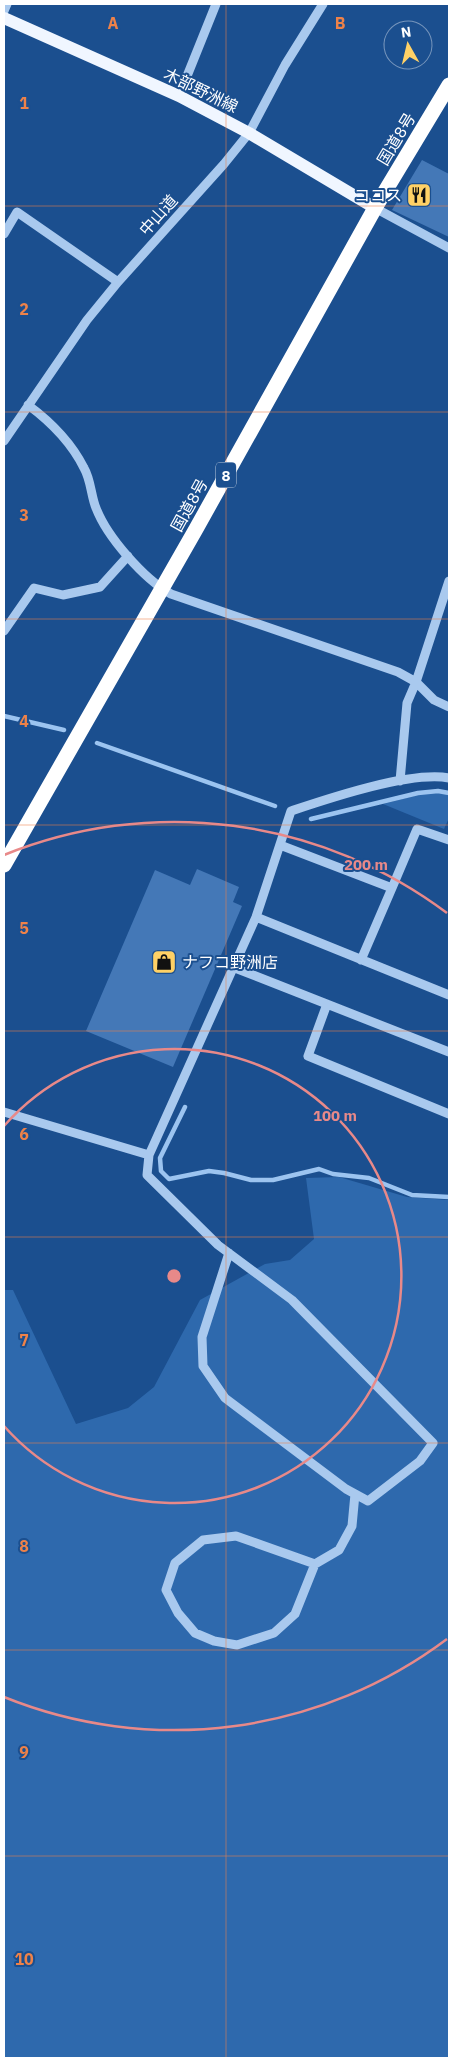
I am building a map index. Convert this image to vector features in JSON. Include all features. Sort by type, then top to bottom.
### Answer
[{"type":"highway","name":"国道8号","points":[[4,864],[375,208],[449,85]]},
{"type":"main road","name":"木部野洲線","points":[[4,18],[179,96],[249,133],[375,208]]},
{"type":"street","points":[[4,11],[7,4]]},
{"type":"street","points":[[179,96],[216,4]]},
{"type":"street","name":"中山道","points":[[4,440],[87,320],[249,133],[285,64],[323,4]]},
{"type":"street","points":[[375,208],[449,248]]},
{"type":"street","points":[[4,234],[17,212],[118,282]]},
{"type":"street","points":[[28,405],[50,421],[81,462],[85,469],[95,507],[104,527],[128,556],[161,588],[171,594],[398,672],[416,682],[434,700],[449,707]]},
{"type":"street","points":[[4,631],[34,588],[63,595],[100,587],[128,556]]},
{"type":"street","points":[[400,781],[407,703],[416,682],[449,581]]},
{"type":"street","points":[[229,1253],[202,1337],[203,1366],[225,1398],[355,1494],[368,1501],[420,1461],[434,1443],[292,1300],[229,1253],[218,1245],[147,1175],[149,1155],[236,968],[256,918],[291,811],[330,798],[400,781],[438,776],[449,778]]},
{"type":"street","points":[[361,960],[417,829],[449,840]]},
{"type":"street","points":[[280,846],[392,888]]},
{"type":"street","points":[[256,918],[361,960],[448,991]]},
{"type":"street","points":[[236,968],[449,1052]]},
{"type":"street","points":[[327,1004],[308,1056],[449,1114]]},
{"type":"street","points":[[4,1112],[149,1155]]},
{"type":"street","points":[[315,1564],[236,1536],[203,1540],[175,1563],[166,1590],[178,1613],[194,1634],[214,1641],[237,1645],[274,1633],[294,1614],[315,1564],[339,1550],[352,1526],[355,1494]]},
{"type":"shaded area","points":[[430,792],[449,794],[449,818],[444,829],[383,804]]},
{"type":"shaded area","points":[[339,1177],[407,1197],[449,1200],[449,2058],[4,2058],[4,1290],[13,1290],[76,1424],[128,1408],[154,1387],[200,1300],[265,1264],[290,1260],[314,1239],[306,1178]]},
{"type":"building","points":[[422,160],[449,174],[449,237],[392,210]]},
{"type":"building","points":[[197,869],[239,887],[233,902],[242,906],[173,1067],[86,1031],[155,870],[190,885]]},
{"type":"waterway","points":[[4,716],[64,730]]},
{"type":"waterway","points":[[97,743],[275,806]]},
{"type":"waterway","points":[[311,819],[418,793],[438,791],[449,793]]},
{"type":"waterway","points":[[185,1107],[160,1158],[161,1171],[169,1179],[209,1171],[251,1180],[273,1180],[319,1169],[333,1174],[369,1178],[412,1195],[449,1197]]},
{"type":"place","name":"ココス","points":[[419,195]]},
{"type":"place","name":"ナフコ野洲店","points":[[164,962]]}]
